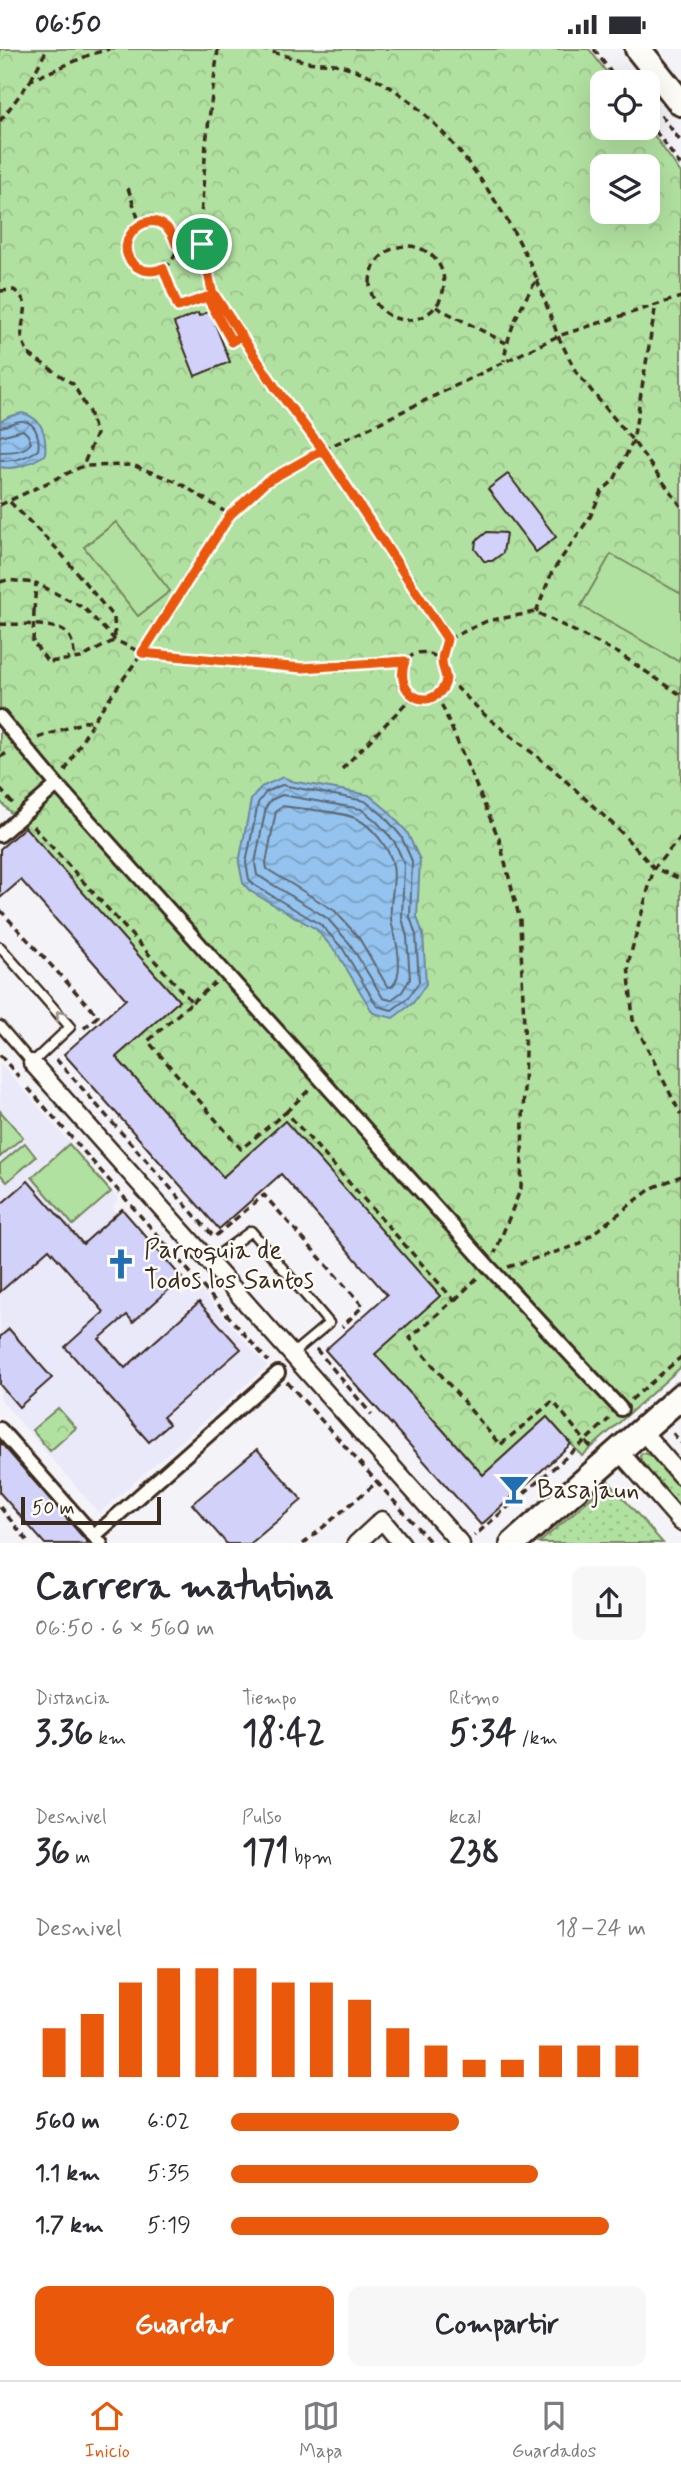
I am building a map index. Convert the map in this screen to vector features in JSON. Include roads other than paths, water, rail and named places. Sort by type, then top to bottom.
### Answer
[{"type":"main road","points":[[638,49],[681,103]]},
{"type":"main road","points":[[654,49],[681,91]]},
{"type":"main road","points":[[513,1543],[681,1396]]},
{"type":"street","points":[[0,717],[57,785],[489,1268],[621,1409]]},
{"type":"street","points":[[0,835],[57,785]]},
{"type":"street","points":[[32,1063],[292,1354],[468,1540]]},
{"type":"street","points":[[0,1429],[98,1540],[278,1373]]},
{"type":"street","points":[[642,1431],[681,1476]]},
{"type":"street","points":[[619,1451],[681,1523]]},
{"type":"street","points":[[356,1543],[383,1520],[402,1543]]},
{"type":"lane","points":[[0,947],[70,1027],[32,1063],[0,1026]]},
{"type":"lane","points":[[209,1261],[251,1231],[329,1323],[292,1354]]},
{"type":"water","points":[[22,413],[35,419],[42,428],[45,455],[18,467],[0,467],[0,422]]},
{"type":"water","points":[[283,777],[291,781],[369,795],[407,832],[420,860],[417,917],[423,934],[426,984],[413,1003],[393,1018],[373,1013],[337,953],[316,929],[250,891],[243,883],[239,863],[251,800],[261,787]]},
{"type":"place","name":"Parroquia de Todos los Santos","points":[[121,1264]]},
{"type":"place","name":"Basajaun","points":[[514,1489]]}]
